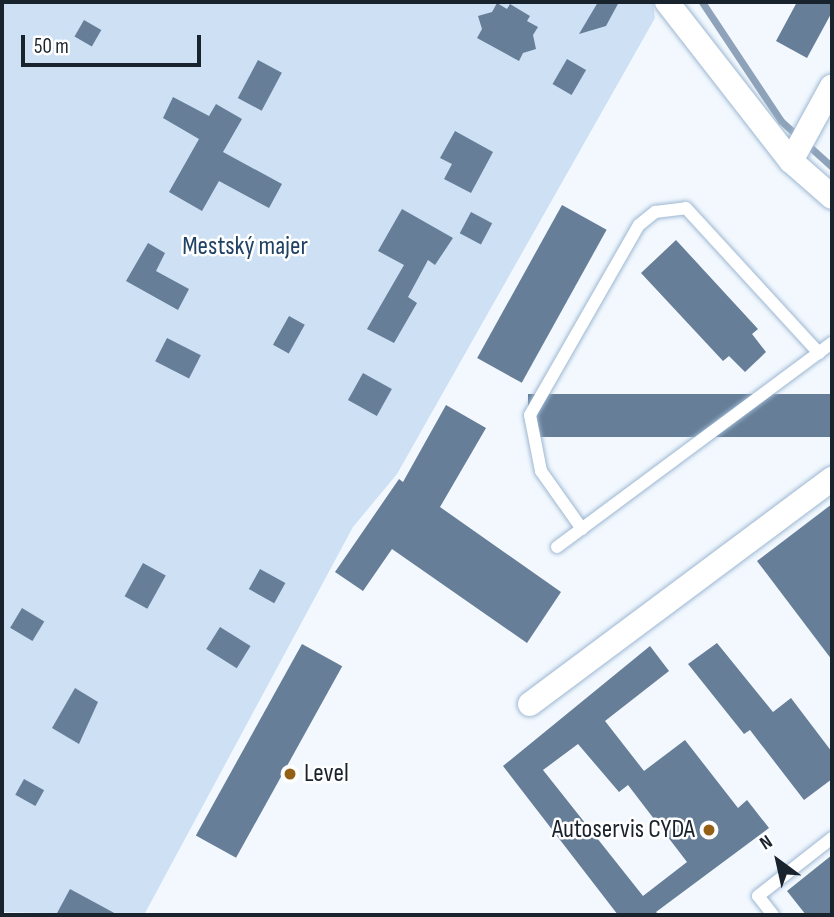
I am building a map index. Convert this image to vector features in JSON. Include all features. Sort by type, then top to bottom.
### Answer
[{"type":"street","points":[[667,2],[791,161],[832,197]]},
{"type":"street","points":[[791,161],[832,86]]},
{"type":"street","points":[[530,704],[832,478]]},
{"type":"lane","points":[[582,530],[541,471],[530,415],[639,225],[655,212],[686,208],[819,353]]},
{"type":"lane","points":[[557,547],[832,343]]},
{"type":"lane","points":[[773,915],[758,896],[832,838]]},
{"type":"green space","name":"Mestský majer","points":[[2,2],[653,2],[655,18],[397,474],[353,527],[144,915],[2,912]]},
{"type":"building","points":[[598,2],[619,2],[606,26],[579,34]]},
{"type":"building","points":[[797,2],[832,2],[832,12],[807,58],[776,41]]},
{"type":"building","points":[[497,3],[507,9],[510,4],[530,16],[527,21],[538,27],[533,35],[536,49],[523,53],[519,61],[477,38],[482,29],[478,16],[492,12]]},
{"type":"building","points":[[84,20],[101,30],[92,46],[74,36]]},
{"type":"building","points":[[567,59],[586,70],[572,95],[552,84]]},
{"type":"building","points":[[258,60],[282,73],[262,111],[238,98]]},
{"type":"building","points":[[173,97],[209,116],[216,104],[242,119],[223,152],[282,184],[269,208],[219,181],[202,211],[169,192],[199,139],[163,118]]},
{"type":"building","points":[[455,131],[493,152],[471,193],[444,179],[452,164],[440,158]]},
{"type":"building","points":[[562,205],[607,230],[522,383],[477,358]]},
{"type":"building","points":[[402,209],[453,238],[435,265],[428,260],[408,297],[417,303],[394,343],[367,329],[404,265],[378,251]]},
{"type":"building","points":[[471,212],[492,223],[481,244],[460,233]]},
{"type":"building","points":[[676,240],[758,329],[752,334],[766,352],[745,372],[729,356],[723,361],[641,273]]},
{"type":"building","points":[[148,243],[165,253],[156,271],[189,289],[178,310],[126,281]]},
{"type":"building","points":[[289,316],[305,325],[289,354],[273,345]]},
{"type":"building","points":[[167,338],[201,355],[189,378],[155,361]]},
{"type":"building","points":[[363,373],[392,389],[377,416],[348,400]]},
{"type":"building","points":[[528,394],[832,394],[832,437],[528,437]]},
{"type":"building","points":[[446,405],[486,428],[440,507],[561,592],[527,643],[392,549],[363,591],[335,572],[399,479],[403,482]]},
{"type":"building","points":[[832,504],[832,660],[757,561]]},
{"type":"building","points":[[143,563],[166,576],[147,609],[125,596]]},
{"type":"building","points":[[260,569],[285,583],[274,603],[249,589]]},
{"type":"building","points":[[22,608],[44,621],[32,641],[10,628]]},
{"type":"building","points":[[220,627],[251,646],[237,668],[206,649]]},
{"type":"building","points":[[717,643],[773,712],[791,698],[832,752],[832,779],[804,800],[750,730],[744,734],[688,664]]},
{"type":"building","points":[[302,644],[342,666],[236,858],[196,836]]},
{"type":"building","points":[[650,646],[669,671],[605,721],[644,771],[685,740],[738,808],[747,800],[769,828],[656,912],[659,915],[618,915],[503,766]],"holes":[[[578,744],[619,792],[628,785],[687,862],[643,896],[543,770]]]},
{"type":"building","points":[[75,688],[98,702],[79,744],[52,728]]},
{"type":"building","points":[[24,779],[44,790],[35,806],[15,795]]},
{"type":"building","points":[[832,855],[832,915],[806,915],[787,891]]},
{"type":"building","points":[[70,889],[118,915],[56,915]]},
{"type":"waterway","points":[[702,2],[781,121],[832,167]]},
{"type":"place","name":"Level","points":[[290,774]]},
{"type":"place","name":"Autoservis CYDA","points":[[709,830]]}]
